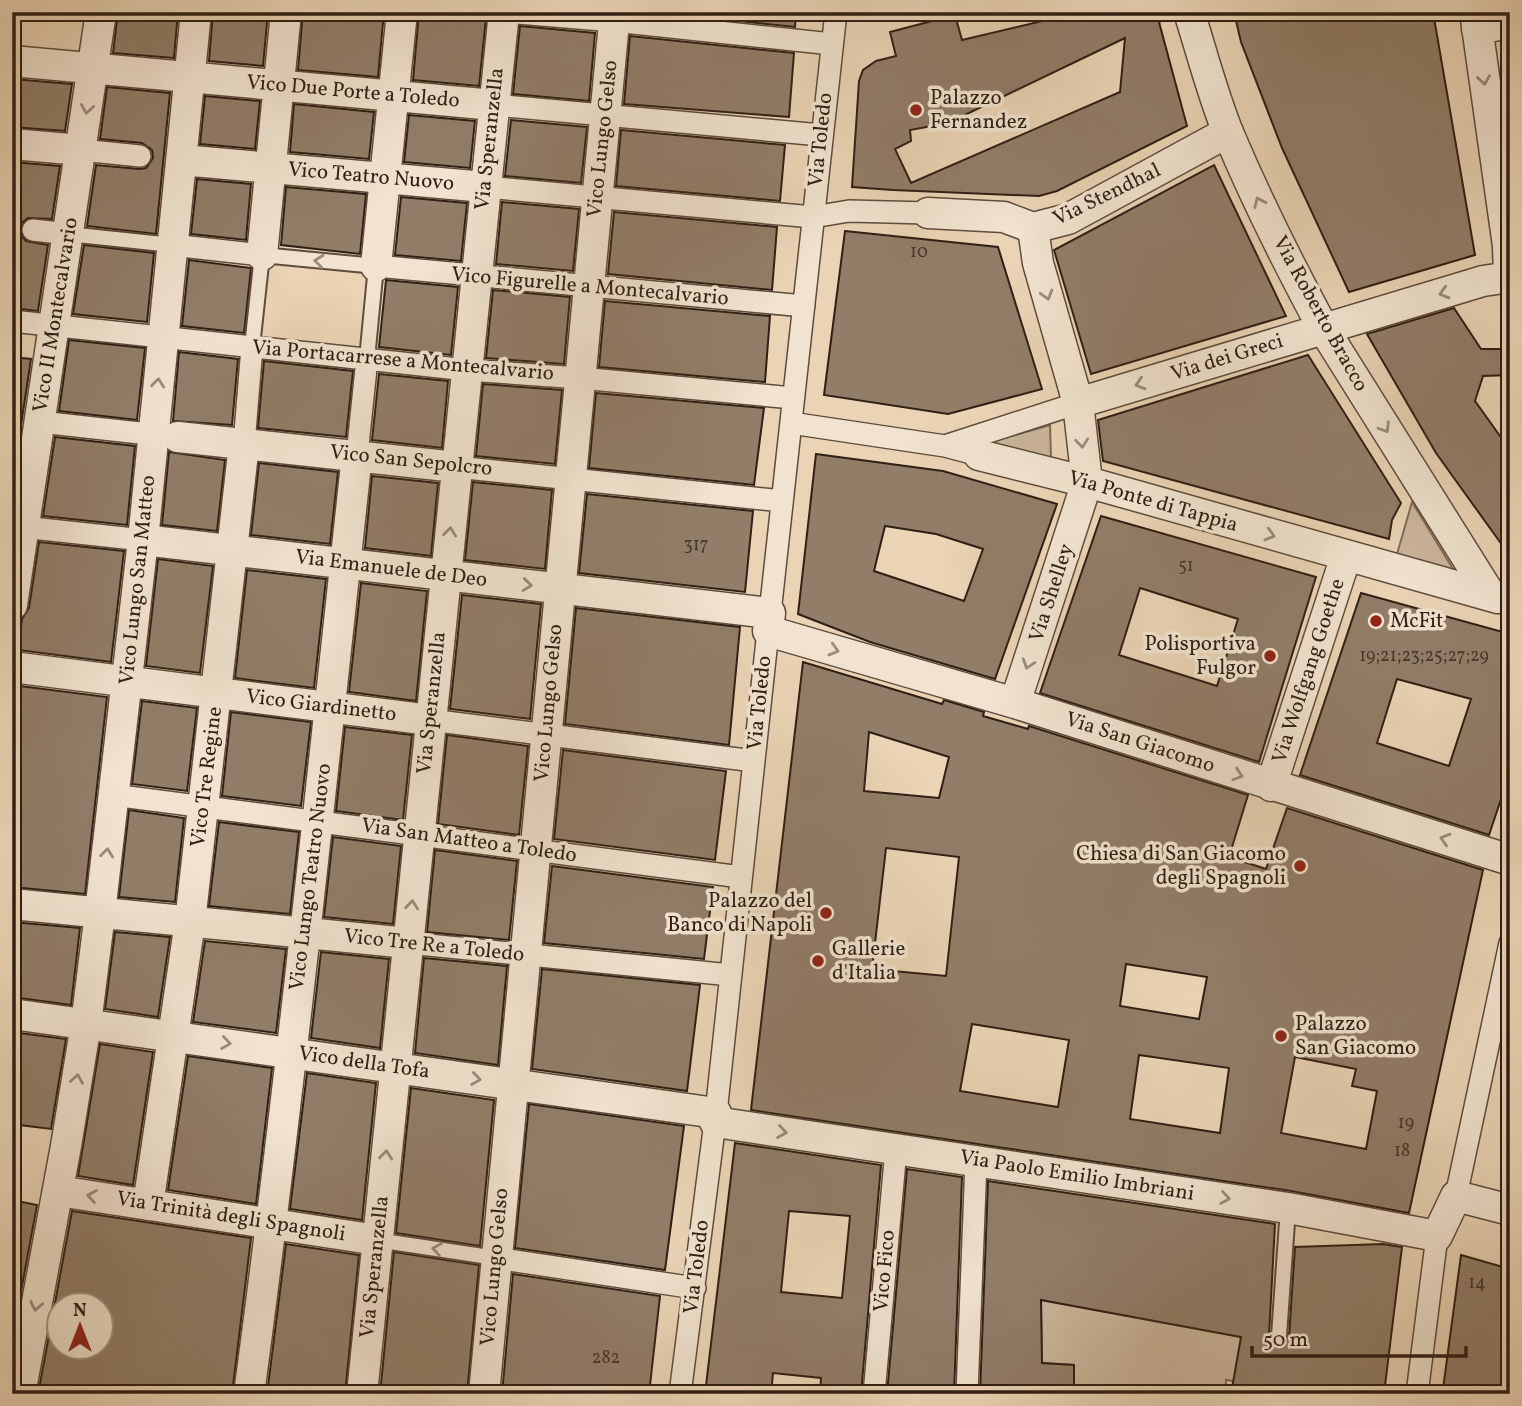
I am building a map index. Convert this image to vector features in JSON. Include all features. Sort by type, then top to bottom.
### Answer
[{"type":"street","name":"Vico II Montecalvario","points":[[12,605],[18,526],[40,422],[101,12]]},
{"type":"street","name":"Vico Lungo San Matteo","points":[[20,1394],[86,1024],[143,540],[166,435],[163,337],[196,12]]},
{"type":"street","points":[[172,245],[261,255],[286,12]]},
{"type":"street","points":[[376,267],[402,12]]},
{"type":"street","points":[[505,12],[615,17],[832,44]]},
{"type":"street","name":"Via Speranzella","points":[[362,1394],[505,12]]},
{"type":"street","name":"Via Toledo","points":[[680,1394],[715,1117],[836,12]]},
{"type":"street","name":"Via Roberto Bracco","points":[[1189,12],[1228,132],[1264,212],[1323,328],[1500,599]]},
{"type":"street","name":"Vico Lungo Gelso","points":[[484,1394],[615,17]]},
{"type":"street","points":[[1509,277],[1506,232],[1476,21],[1510,23]]},
{"type":"street","name":"Vico Due Porte a Toledo","points":[[12,61],[821,135]]},
{"type":"street","name":"Via Stendhal","points":[[813,216],[849,211],[1004,217],[1033,228],[1068,219],[1228,132]]},
{"type":"street","points":[[12,144],[140,156]]},
{"type":"street","name":"Vico Teatro Nuovo","points":[[181,159],[813,216]]},
{"type":"street","points":[[1033,228],[1038,263],[1078,403],[1087,482]]},
{"type":"street","points":[[33,230],[68,234]]},
{"type":"street","name":"Vico Figurelle a Montecalvario","points":[[376,267],[804,306]]},
{"type":"street","name":"Via dei Greci","points":[[945,446],[1323,328],[1483,281],[1509,277]]},
{"type":"street","name":"Via Portacarrese a Montecalvario","points":[[12,321],[467,370],[793,398]]},
{"type":"street","name":"Vico Tre Regine","points":[[148,1205],[190,922],[233,550],[252,347]]},
{"type":"street","name":"Vico Lungo Teatro Nuovo","points":[[248,1394],[272,1223],[367,359]]},
{"type":"street","name":"Vico San Sepolcro","points":[[40,422],[782,501]]},
{"type":"street","name":"Via Ponte di Tappia","points":[[791,423],[945,446],[1087,482],[1500,599]]},
{"type":"street","name":"Via Shelley","points":[[1015,703],[1087,482]]},
{"type":"street","name":"Via Emanuele de Deo","points":[[18,526],[560,589],[769,622]]},
{"type":"street","name":"Via Wolfgang Goethe","points":[[1271,786],[1346,556]]},
{"type":"street","name":"Via San Giacomo","points":[[769,622],[1271,786],[1510,860]]},
{"type":"street","name":"Vico Giardinetto","points":[[12,667],[754,761]]},
{"type":"street","name":"Via San Matteo a Toledo","points":[[113,795],[741,877]]},
{"type":"street","name":"Vico Tre Re a Toledo","points":[[12,904],[731,975]]},
{"type":"street","points":[[1417,1394],[1437,1236],[1456,1196],[1510,943]]},
{"type":"street","name":"Vico della Tofa","points":[[12,1014],[512,1084],[715,1117]]},
{"type":"street","name":"Via Paolo Emilio Imbriani","points":[[715,1117],[896,1149],[1288,1208],[1437,1236]]},
{"type":"street","name":"Vico Fico","points":[[874,1394],[896,1149]]},
{"type":"street","points":[[967,1394],[976,1161]]},
{"type":"street","name":"Via Trinità degli Spagnoli","points":[[58,1191],[377,1240]]},
{"type":"street","points":[[1456,1196],[1510,1210]]},
{"type":"street","name":"Via Trinità degli Spagnoli","points":[[496,1258],[695,1287]]},
{"type":"lane","points":[[68,234],[172,245]]},
{"type":"lane","points":[[252,347],[261,255],[376,267],[367,359]]},
{"type":"lane","points":[[1279,1336],[1288,1208]]},
{"type":"lane","name":"Via Trinità degli Spagnoli","points":[[377,1240],[496,1258]]},
{"type":"shaded area","points":[[1050,425],[1051,459],[983,444]]},
{"type":"shaded area","points":[[1412,502],[1461,582],[1395,561]]},
{"type":"shaded area","points":[[1041,1300],[1241,1337],[1240,1382],[1226,1380],[1225,1394],[1074,1394],[1074,1365],[1042,1363]]},
{"type":"building","points":[[118,12],[178,12],[174,58],[113,53]]},
{"type":"building","points":[[213,12],[268,12],[263,66],[209,61]]},
{"type":"building","points":[[303,12],[384,12],[378,77],[298,70]]},
{"type":"building","points":[[419,12],[486,18],[479,86],[413,80]]},
{"type":"building","points":[[656,12],[796,12],[795,27]]},
{"type":"building","name":"Palazzo Fernandez","points":[[1080,12],[1172,12],[1172,16],[1159,22],[1187,126],[1057,191],[1039,196],[852,187],[859,81],[863,70],[876,61],[896,56],[890,32],[955,15],[962,40]],"holes":[[[1125,38],[1120,92],[911,183],[895,149],[911,141],[910,130],[948,123]]]},
{"type":"building","points":[[1234,12],[1433,12],[1475,255],[1349,292],[1282,148],[1241,42]]},
{"type":"building","points":[[520,26],[595,33],[589,101],[513,94]]},
{"type":"building","points":[[630,36],[794,53],[789,117],[624,104]]},
{"type":"building","points":[[12,79],[72,84],[65,131],[12,127]]},
{"type":"building","points":[[107,87],[170,93],[156,234],[87,226],[96,165],[139,169],[146,168],[153,158],[152,150],[142,143],[100,139]]},
{"type":"building","points":[[205,96],[260,101],[255,149],[200,144]]},
{"type":"building","points":[[294,104],[374,112],[369,159],[290,152]]},
{"type":"building","points":[[409,115],[475,121],[470,168],[404,162]]},
{"type":"building","points":[[511,120],[587,127],[581,183],[505,176]]},
{"type":"building","points":[[621,130],[785,145],[780,201],[616,186]]},
{"type":"building","points":[[12,162],[60,166],[52,219],[28,218],[20,228],[26,241],[48,245],[38,311],[12,308]]},
{"type":"building","points":[[1214,165],[1286,316],[1091,374],[1054,250]]},
{"type":"building","points":[[197,179],[251,184],[246,240],[191,234]]},
{"type":"building","points":[[286,187],[366,194],[360,254],[281,245]]},
{"type":"building","points":[[401,197],[467,203],[461,261],[395,255]]},
{"type":"building","points":[[502,202],[579,209],[573,271],[496,264]]},
{"type":"building","points":[[614,212],[777,227],[772,290],[608,274]]},
{"type":"building","points":[[845,231],[998,247],[1042,389],[948,414],[824,395]]},
{"type":"building","points":[[84,245],[154,253],[147,322],[73,314]]},
{"type":"building","points":[[189,260],[251,268],[244,333],[182,326]]},
{"type":"building","points":[[386,280],[458,287],[451,355],[379,347]]},
{"type":"building","points":[[493,290],[570,297],[564,364],[486,358]]},
{"type":"building","points":[[605,301],[770,316],[765,382],[599,367]]},
{"type":"building","points":[[1454,308],[1481,349],[1510,349],[1510,375],[1483,376],[1475,401],[1510,450],[1510,556],[1436,453],[1367,334]]},
{"type":"building","points":[[69,340],[145,348],[137,420],[59,411]]},
{"type":"building","points":[[179,352],[238,359],[232,425],[173,421]]},
{"type":"building","points":[[1308,355],[1401,503],[1392,520],[1389,539],[1103,461],[1098,420]]},
{"type":"building","points":[[12,357],[31,359],[12,485]]},
{"type":"building","points":[[264,361],[353,371],[346,437],[258,428]]},
{"type":"building","points":[[379,374],[448,381],[442,448],[372,440]]},
{"type":"building","points":[[483,384],[562,390],[555,464],[476,456]]},
{"type":"building","points":[[596,393],[764,408],[754,485],[589,468]]},
{"type":"building","points":[[55,437],[135,446],[127,525],[43,516]]},
{"type":"building","points":[[169,452],[225,460],[217,531],[162,525]]},
{"type":"building","points":[[816,454],[943,471],[1057,504],[995,679],[870,642],[798,614]],"holes":[[[885,526],[936,534],[983,549],[964,601],[874,571]]]},
{"type":"building","points":[[259,463],[338,472],[330,544],[251,535]]},
{"type":"building","points":[[372,476],[438,483],[431,556],[365,548]]},
{"type":"building","points":[[473,482],[552,490],[545,569],[465,560]]},
{"type":"building","points":[[587,494],[753,511],[745,592],[579,573]]},
{"type":"building","points":[[1101,516],[1316,577],[1259,762],[1040,693]],"holes":[[[1140,588],[1238,619],[1217,686],[1119,655]]]},
{"type":"building","points":[[39,542],[124,551],[111,662],[18,650],[22,619],[29,608]]},
{"type":"building","points":[[158,559],[213,566],[200,673],[146,666]]},
{"type":"building","points":[[247,570],[326,579],[314,688],[235,678]]},
{"type":"building","points":[[361,583],[427,591],[416,701],[349,692]]},
{"type":"building","points":[[1361,593],[1510,634],[1510,772],[1489,835],[1300,775]],"holes":[[[1397,679],[1471,699],[1449,766],[1377,743]]]},
{"type":"building","points":[[462,595],[541,604],[530,719],[450,709]]},
{"type":"building","points":[[576,608],[740,627],[729,745],[565,724]]},
{"type":"building","points":[[803,662],[942,704],[944,700],[984,712],[983,716],[1028,729],[1029,726],[1248,795],[1229,857],[1266,869],[1287,808],[1483,870],[1409,1213],[1291,1191],[751,1110]],"holes":[[[869,732],[949,757],[939,798],[864,791]],[[886,848],[959,857],[946,976],[872,969]],[[1126,964],[1207,977],[1199,1019],[1120,1006]],[[972,1024],[1069,1040],[1058,1107],[960,1091]],[[1139,1055],[1229,1068],[1220,1133],[1130,1119]],[[1295,1057],[1356,1069],[1352,1086],[1377,1091],[1366,1149],[1281,1133]]]},
{"type":"building","points":[[12,685],[107,697],[85,894],[12,887],[15,838],[12,838]]},
{"type":"building","points":[[142,701],[197,708],[187,791],[132,784]]},
{"type":"building","points":[[231,712],[311,722],[301,806],[222,796]]},
{"type":"building","points":[[345,727],[412,735],[403,820],[336,811]]},
{"type":"building","points":[[447,735],[528,746],[519,835],[438,824]]},
{"type":"building","points":[[563,750],[726,771],[715,860],[554,839]]},
{"type":"building","points":[[129,810],[184,818],[175,902],[119,897]]},
{"type":"building","points":[[219,822],[299,832],[290,914],[209,906]]},
{"type":"building","points":[[333,837],[401,846],[393,924],[324,917]]},
{"type":"building","points":[[435,850],[517,861],[509,940],[427,932]]},
{"type":"building","points":[[552,866],[713,887],[704,959],[544,943]]},
{"type":"building","points":[[12,922],[80,928],[71,1005],[12,997]]},
{"type":"building","points":[[115,932],[170,937],[158,1017],[105,1009]]},
{"type":"building","points":[[205,941],[286,949],[276,1033],[193,1022]]},
{"type":"building","points":[[321,952],[389,959],[380,1048],[311,1038]]},
{"type":"building","points":[[424,958],[507,966],[498,1065],[415,1053]]},
{"type":"building","points":[[542,969],[700,985],[687,1091],[532,1069]]},
{"type":"building","points":[[12,1032],[66,1039],[51,1129],[12,1124]]},
{"type":"building","points":[[100,1044],[153,1052],[133,1185],[78,1176]]},
{"type":"building","points":[[188,1056],[272,1068],[256,1204],[168,1190]]},
{"type":"building","points":[[307,1073],[376,1083],[362,1220],[290,1209]]},
{"type":"building","points":[[411,1088],[494,1100],[480,1246],[396,1233]]},
{"type":"building","points":[[529,1104],[684,1126],[665,1270],[515,1248]]},
{"type":"building","points":[[735,1143],[881,1165],[861,1394],[820,1394],[821,1378],[773,1373],[771,1394],[705,1394]],"holes":[[[789,1211],[850,1216],[842,1298],[781,1292]]]},
{"type":"building","points":[[907,1169],[962,1177],[954,1394],[887,1394]]},
{"type":"building","points":[[988,1181],[1275,1224],[1269,1335],[1271,1341],[1278,1345],[1284,1344],[1289,1337],[1295,1247],[1383,1244],[1402,1247],[1384,1394],[1231,1394],[1241,1337],[1041,1300],[1042,1363],[1074,1365],[1074,1394],[980,1394]]},
{"type":"building","points":[[12,1200],[37,1205],[12,1340]]},
{"type":"building","points":[[72,1211],[251,1238],[232,1394],[51,1394],[39,1389],[46,1351],[46,1360],[116,1360],[116,1290],[57,1290]]},
{"type":"building","points":[[286,1244],[359,1255],[345,1394],[267,1394]]},
{"type":"building","points":[[394,1252],[479,1265],[467,1394],[380,1394]]},
{"type":"building","points":[[1461,1255],[1510,1269],[1510,1394],[1463,1394],[1443,1389]]},
{"type":"building","points":[[513,1274],[660,1296],[649,1394],[502,1394]]},
{"type":"place","name":"Palazzo Fernandez","points":[[916,110]]},
{"type":"place","name":"McFit","points":[[1376,621]]},
{"type":"place","name":"Polisportiva Fulgor","points":[[1270,656]]},
{"type":"place","name":"Chiesa di San Giacomo degli Spagnoli","points":[[1300,866]]},
{"type":"place","name":"Palazzo del Banco di Napoli","points":[[826,913]]},
{"type":"place","name":"Gallerie d'Italia","points":[[818,961]]},
{"type":"place","name":"Palazzo San Giacomo","points":[[1281,1036]]}]
